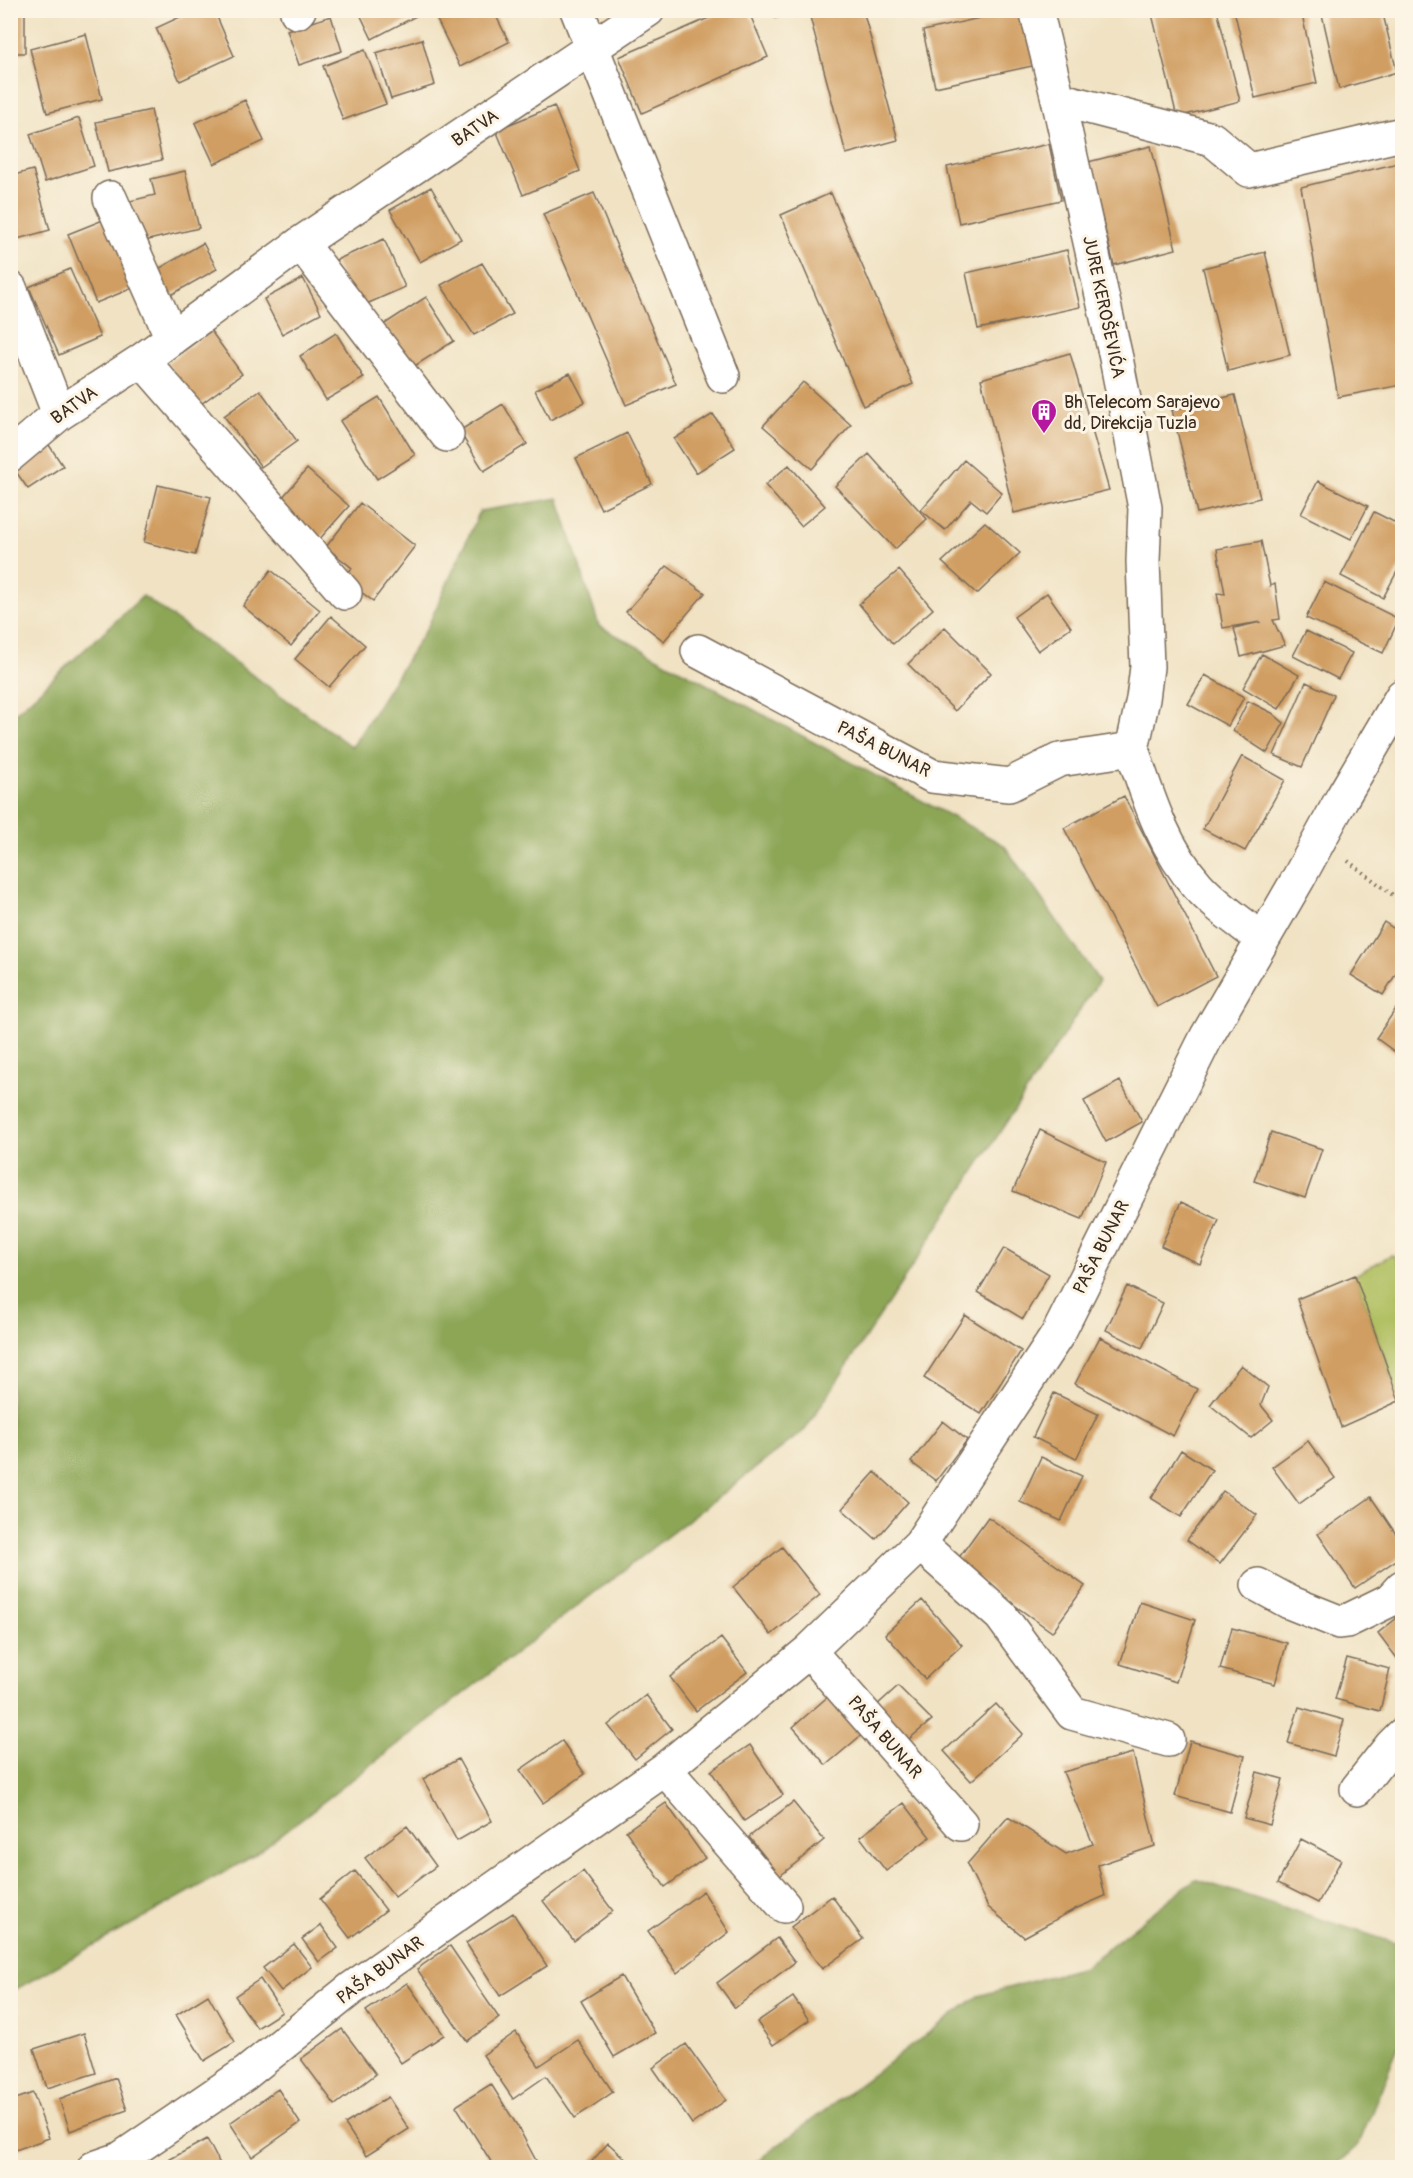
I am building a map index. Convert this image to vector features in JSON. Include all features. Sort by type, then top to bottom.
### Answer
[{"type":"street","points":[[577,10],[723,376]]},
{"type":"street","name":"BATVA","points":[[10,455],[59,414],[142,360],[301,243],[592,50],[648,10]]},
{"type":"street","name":"JURE KEROŠEVIĆA","points":[[1036,10],[1116,358],[1144,508],[1143,561],[1147,667],[1143,699],[1132,749]]},
{"type":"street","points":[[1058,99],[1212,139],[1249,170],[1402,134]]},
{"type":"street","points":[[110,198],[172,338]]},
{"type":"street","points":[[301,243],[447,435]]},
{"type":"street","points":[[10,288],[59,414]]},
{"type":"street","points":[[142,360],[345,592]]},
{"type":"street","name":"PAŠA BUNAR","points":[[698,651],[932,776],[1009,786],[1059,760],[1132,749]]},
{"type":"street","name":"PAŠA BUNAR","points":[[94,2168],[120,2159],[245,2074],[351,1989],[665,1769],[809,1651],[920,1544],[1058,1334],[1207,1036],[1402,696]]},
{"type":"street","points":[[1132,749],[1152,809],[1180,863],[1197,886],[1262,939]]},
{"type":"street","points":[[920,1544],[1001,1616],[1072,1713],[1168,1740]]},
{"type":"street","points":[[1258,1585],[1289,1602],[1339,1622],[1347,1622],[1390,1600],[1402,1587]]},
{"type":"street","name":"PAŠA BUNAR","points":[[809,1651],[961,1824]]},
{"type":"street","points":[[1357,1789],[1402,1735]]},
{"type":"street","points":[[665,1769],[784,1906]]},
{"type":"path","points":[[1317,843],[1356,865],[1402,902]]},
{"type":"green space","points":[[558,498],[599,626],[1004,845],[1099,981],[805,1430],[253,1856],[11,1992],[11,717],[143,596],[352,747],[428,626],[480,511]]},
{"type":"green space","points":[[1391,1255],[1395,1256],[1402,1270],[1402,1400],[1399,1401],[1355,1275]]},
{"type":"green space","points":[[1195,1879],[1402,1945],[1402,2038],[1358,2146],[1334,2167],[749,2167],[978,1996],[1084,1967]]},
{"type":"building","points":[[10,10],[25,10],[25,53],[10,53]]},
{"type":"building","points":[[195,10],[214,10],[234,56],[180,81],[156,28]]},
{"type":"building","points":[[358,10],[421,10],[422,13],[372,39]]},
{"type":"building","points":[[456,10],[493,10],[509,42],[460,67],[437,20]]},
{"type":"building","points":[[727,10],[748,10],[768,57],[642,113],[619,57]]},
{"type":"building","points":[[774,10],[808,10],[809,13],[775,18]]},
{"type":"building","points":[[814,10],[863,10],[898,140],[846,154],[809,13]]},
{"type":"building","points":[[1014,10],[1025,10],[1037,65],[935,87],[923,31]]},
{"type":"building","points":[[1165,10],[1217,10],[1240,101],[1177,117],[1152,14]]},
{"type":"building","points":[[1234,10],[1301,10],[1317,83],[1255,98]]},
{"type":"building","points":[[1321,10],[1382,10],[1397,72],[1339,89]]},
{"type":"building","points":[[331,16],[342,51],[299,65],[287,30]]},
{"type":"building","points":[[86,34],[102,99],[47,113],[30,49]]},
{"type":"building","points":[[422,39],[435,85],[391,99],[376,53]]},
{"type":"building","points":[[365,50],[386,104],[343,120],[323,66]]},
{"type":"building","points":[[245,100],[264,141],[214,164],[195,123]]},
{"type":"building","points":[[554,106],[580,171],[523,195],[496,130]]},
{"type":"building","points":[[151,110],[162,160],[108,172],[96,122]]},
{"type":"building","points":[[79,118],[94,166],[45,182],[30,134]]},
{"type":"building","points":[[1049,144],[1061,200],[959,223],[947,167]]},
{"type":"building","points":[[1151,146],[1176,249],[1114,265],[1088,162]]},
{"type":"building","points":[[1402,162],[1402,385],[1338,397],[1301,187]]},
{"type":"building","points":[[33,170],[50,230],[10,241],[10,176]]},
{"type":"building","points":[[185,171],[199,228],[140,242],[130,201],[155,195],[151,179]]},
{"type":"building","points":[[431,187],[461,239],[420,262],[390,210]]},
{"type":"building","points":[[594,193],[676,384],[626,405],[543,214]]},
{"type":"building","points":[[831,193],[913,384],[863,406],[781,215]]},
{"type":"building","points":[[113,216],[140,285],[96,303],[68,234]]},
{"type":"building","points":[[384,239],[405,287],[355,309],[334,261]]},
{"type":"building","points":[[203,243],[217,269],[169,296],[155,271]]},
{"type":"building","points":[[1067,250],[1080,307],[978,329],[966,273]]},
{"type":"building","points":[[1265,252],[1290,355],[1228,371],[1203,268]]},
{"type":"building","points":[[482,263],[513,314],[474,335],[441,285]]},
{"type":"building","points":[[70,269],[100,337],[59,355],[29,287]]},
{"type":"building","points":[[303,278],[321,313],[282,334],[264,299]]},
{"type":"building","points":[[426,297],[454,341],[410,369],[383,325]]},
{"type":"building","points":[[211,331],[242,374],[198,406],[167,363]]},
{"type":"building","points":[[336,333],[364,378],[326,400],[300,356]]},
{"type":"building","name":"Bh Telecom Sarajevo dd, Direkcija Tuzla","points":[[1070,353],[1109,490],[1014,513],[981,379]]},
{"type":"building","points":[[570,373],[585,402],[550,420],[535,390]]},
{"type":"building","points":[[803,382],[851,425],[812,469],[763,426]]},
{"type":"building","points":[[260,390],[297,441],[261,467],[224,416]]},
{"type":"building","points":[[1235,395],[1260,498],[1197,513],[1172,410]]},
{"type":"building","points":[[379,397],[415,455],[377,479],[340,421]]},
{"type":"building","points":[[503,404],[527,444],[484,471],[459,431]]},
{"type":"building","points":[[713,414],[735,448],[696,473],[674,439]]},
{"type":"building","points":[[41,433],[63,466],[28,489],[10,463]]},
{"type":"building","points":[[627,433],[652,484],[601,509],[576,458]]},
{"type":"building","points":[[869,454],[927,519],[895,549],[835,486]]},
{"type":"building","points":[[964,460],[1002,493],[986,512],[971,500],[945,530],[921,510]]},
{"type":"building","points":[[789,465],[825,506],[801,526],[765,485]]},
{"type":"building","points":[[307,469],[349,506],[317,542],[275,506]]},
{"type":"building","points":[[1318,481],[1368,506],[1351,539],[1301,514]]},
{"type":"building","points":[[158,485],[211,497],[195,555],[144,542]]},
{"type":"building","points":[[360,503],[415,546],[373,601],[344,579],[352,568],[326,547]]},
{"type":"building","points":[[1374,512],[1402,526],[1402,562],[1383,598],[1341,576]]},
{"type":"building","points":[[985,522],[1020,553],[977,594],[942,562]]},
{"type":"building","points":[[1261,541],[1270,586],[1275,584],[1280,619],[1273,620],[1285,645],[1241,657],[1234,628],[1261,622],[1223,628],[1217,593],[1225,594],[1217,549]]},
{"type":"building","points":[[667,566],[705,593],[664,641],[626,612]]},
{"type":"building","points":[[271,570],[320,610],[291,646],[243,606]]},
{"type":"building","points":[[899,570],[933,609],[893,644],[859,604]]},
{"type":"building","points":[[1324,582],[1399,619],[1383,653],[1306,618]]},
{"type":"building","points":[[1047,593],[1071,627],[1038,651],[1014,617]]},
{"type":"building","points":[[331,616],[365,645],[329,687],[295,659]]},
{"type":"building","points":[[945,627],[991,673],[955,711],[908,664]]},
{"type":"building","points":[[1306,631],[1352,653],[1338,679],[1293,656]]},
{"type":"building","points":[[1262,654],[1299,675],[1279,709],[1243,688]]},
{"type":"building","points":[[1205,675],[1244,697],[1228,726],[1188,704]]},
{"type":"building","points":[[1306,682],[1334,695],[1302,767],[1274,755]]},
{"type":"building","points":[[1248,701],[1272,713],[1284,723],[1267,753],[1233,731]]},
{"type":"building","points":[[1402,717],[1402,759],[1401,759],[1395,718]]},
{"type":"building","points":[[1242,756],[1285,780],[1245,851],[1203,829]]},
{"type":"building","points":[[1124,796],[1216,976],[1157,1007],[1064,828]]},
{"type":"building","points":[[1384,922],[1402,934],[1402,964],[1383,995],[1351,975]]},
{"type":"building","points":[[1402,1000],[1402,1057],[1376,1038]]},
{"type":"building","points":[[1120,1081],[1142,1122],[1106,1142],[1084,1101]]},
{"type":"building","points":[[1040,1130],[1106,1162],[1082,1219],[1013,1191]]},
{"type":"building","points":[[1271,1132],[1322,1149],[1305,1198],[1254,1181]]},
{"type":"building","points":[[1181,1202],[1219,1220],[1200,1264],[1161,1246]]},
{"type":"building","points":[[1004,1248],[1049,1274],[1023,1319],[978,1292]]},
{"type":"building","points":[[1355,1275],[1399,1401],[1341,1427],[1297,1299]]},
{"type":"building","points":[[1127,1286],[1163,1303],[1142,1348],[1106,1330]]},
{"type":"building","points":[[965,1315],[1021,1351],[981,1414],[924,1378]]},
{"type":"building","points":[[1100,1337],[1197,1389],[1173,1436],[1075,1384]]},
{"type":"building","points":[[1241,1365],[1268,1387],[1261,1405],[1273,1420],[1251,1438],[1210,1405]]},
{"type":"building","points":[[1054,1393],[1098,1414],[1076,1459],[1033,1437]]},
{"type":"building","points":[[943,1421],[967,1440],[936,1481],[911,1462]]},
{"type":"building","points":[[1308,1441],[1335,1478],[1299,1504],[1272,1467]]},
{"type":"building","points":[[1181,1450],[1212,1470],[1181,1517],[1151,1498]]},
{"type":"building","points":[[1041,1457],[1082,1476],[1061,1521],[1020,1502]]},
{"type":"building","points":[[875,1472],[908,1502],[876,1539],[842,1509]]},
{"type":"building","points":[[1223,1491],[1257,1515],[1220,1564],[1187,1540]]},
{"type":"building","points":[[1371,1497],[1402,1543],[1402,1556],[1355,1588],[1318,1534]]},
{"type":"building","points":[[988,1517],[1085,1586],[1052,1632],[955,1563]]},
{"type":"building","points":[[782,1547],[820,1595],[771,1635],[733,1587]]},
{"type":"building","points":[[922,1600],[962,1645],[925,1679],[885,1634]]},
{"type":"building","points":[[1140,1602],[1195,1620],[1176,1682],[1120,1664]]},
{"type":"building","points":[[1402,1614],[1402,1665],[1378,1633]]},
{"type":"building","points":[[1232,1628],[1287,1643],[1275,1684],[1220,1669]]},
{"type":"building","points":[[721,1638],[747,1672],[696,1711],[670,1677]]},
{"type":"building","points":[[1347,1658],[1390,1669],[1380,1711],[1335,1699]]},
{"type":"building","points":[[898,1686],[932,1720],[909,1739],[876,1706]]},
{"type":"building","points":[[832,1693],[865,1732],[826,1765],[793,1727]]},
{"type":"building","points":[[646,1695],[672,1729],[635,1759],[608,1725]]},
{"type":"building","points":[[996,1704],[1023,1734],[971,1781],[944,1751]]},
{"type":"building","points":[[1299,1707],[1344,1720],[1334,1756],[1288,1743]]},
{"type":"building","points":[[562,1741],[585,1774],[543,1803],[520,1770]]},
{"type":"building","points":[[1190,1741],[1245,1756],[1230,1812],[1175,1796]]},
{"type":"building","points":[[750,1745],[783,1795],[744,1821],[711,1771]]},
{"type":"building","points":[[1133,1753],[1155,1846],[1098,1865],[1105,1896],[1075,1909],[1024,1937],[988,1907],[967,1864],[1008,1817],[1066,1854],[1093,1844],[1063,1772]]},
{"type":"building","points":[[458,1759],[492,1821],[457,1841],[423,1779]]},
{"type":"building","points":[[1257,1772],[1283,1779],[1270,1825],[1244,1818]]},
{"type":"building","points":[[793,1802],[824,1840],[780,1876],[749,1837]]},
{"type":"building","points":[[666,1803],[705,1858],[665,1887],[626,1831]]},
{"type":"building","points":[[904,1803],[930,1837],[886,1871],[860,1837]]},
{"type":"building","points":[[407,1826],[436,1866],[395,1897],[365,1858]]},
{"type":"building","points":[[1301,1839],[1341,1860],[1318,1903],[1278,1883]]},
{"type":"building","points":[[355,1871],[386,1910],[350,1938],[320,1899]]},
{"type":"building","points":[[583,1871],[613,1911],[574,1941],[543,1901]]},
{"type":"building","points":[[703,1891],[729,1932],[677,1973],[648,1931]]},
{"type":"building","points":[[832,1896],[863,1939],[822,1969],[791,1927]]},
{"type":"building","points":[[513,1913],[547,1966],[500,1996],[466,1943]]},
{"type":"building","points":[[321,1925],[338,1948],[319,1962],[302,1939]]},
{"type":"building","points":[[777,1938],[795,1962],[735,2008],[717,1983]]},
{"type":"building","points":[[294,1944],[312,1967],[281,1991],[263,1968]]},
{"type":"building","points":[[450,1946],[499,2018],[467,2041],[417,1969]]},
{"type":"building","points":[[621,1976],[655,2033],[614,2057],[581,2001]]},
{"type":"building","points":[[260,1979],[282,2012],[257,2028],[235,1996]]},
{"type":"building","points":[[407,1983],[444,2035],[401,2063],[366,2011]]},
{"type":"building","points":[[208,1995],[235,2042],[204,2061],[176,2015]]},
{"type":"building","points":[[793,1997],[809,2020],[773,2045],[757,2022]]},
{"type":"building","points":[[342,2029],[376,2074],[335,2105],[301,2059]]},
{"type":"building","points":[[516,2032],[539,2066],[578,2040],[613,2092],[575,2118],[546,2076],[513,2099],[483,2055]]},
{"type":"building","points":[[84,2033],[96,2073],[47,2088],[34,2049]]},
{"type":"building","points":[[686,2044],[726,2100],[692,2124],[653,2068]]},
{"type":"building","points":[[116,2078],[127,2110],[70,2131],[59,2099]]},
{"type":"building","points":[[491,2084],[540,2168],[495,2168],[456,2106]]},
{"type":"building","points":[[278,2089],[300,2123],[252,2157],[230,2123]]},
{"type":"building","points":[[33,2093],[49,2138],[10,2152],[10,2101]]},
{"type":"building","points":[[388,2097],[409,2129],[366,2156],[345,2124]]},
{"type":"building","points":[[207,2139],[222,2168],[154,2168]]},
{"type":"building","points":[[608,2143],[635,2168],[586,2168]]},
{"type":"place","name":"Bh Telecom Sarajevo dd, Direkcija Tuzla","points":[[1044,435]]}]
